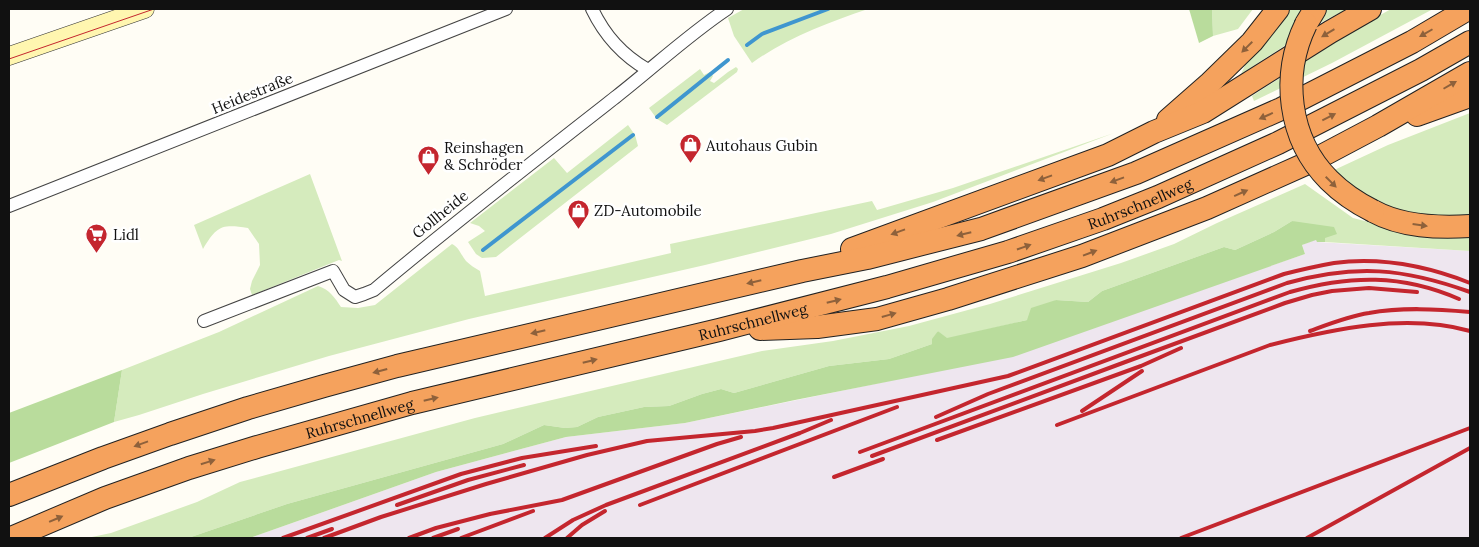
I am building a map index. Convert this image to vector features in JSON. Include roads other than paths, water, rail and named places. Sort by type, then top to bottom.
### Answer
[{"type":"highway","points":[[1154,132],[1209,84],[1252,42],[1278,9]]},
{"type":"highway","points":[[1315,9],[1300,36],[1292,66],[1292,96],[1296,123],[1307,151],[1318,167],[1342,192],[1373,211],[1399,221],[1414,224],[1470,226]]},
{"type":"highway","points":[[802,271],[865,244],[1108,155],[1154,132],[1203,112],[1370,9]]},
{"type":"highway","name":"Ruhrschnellweg","points":[[9,495],[85,464],[248,408],[397,366],[802,271],[867,258],[981,229],[1136,173],[1281,109],[1412,42],[1468,9]]},
{"type":"highway","name":"Ruhrschnellweg","points":[[11,538],[105,498],[189,468],[257,447],[412,403],[719,330],[888,287],[1008,252],[1103,219],[1158,197],[1278,143],[1421,70],[1470,42]]},
{"type":"highway","points":[[719,330],[817,328],[877,319],[948,299],[1082,256],[1207,208],[1310,162],[1378,126],[1470,73]]},
{"type":"highway","points":[[1378,126],[1425,113],[1470,96]]},
{"type":"main road","points":[[9,56],[145,9]]},
{"type":"street","name":"Heidestraße","points":[[9,206],[506,9]]},
{"type":"street","points":[[592,9],[602,27],[617,47],[631,60],[648,70]]},
{"type":"street","name":"Gollheide","points":[[204,321],[333,271],[344,290],[355,297],[374,290],[459,219],[621,93],[673,49],[727,9]]},
{"type":"waterway","points":[[747,45],[762,34],[828,9]]},
{"type":"waterway","points":[[657,117],[728,60]]},
{"type":"waterway","points":[[483,250],[633,135]]},
{"type":"tram line","points":[[9,59],[154,9]]},
{"type":"railway","points":[[324,538],[381,517],[587,455],[647,441],[773,428],[1008,376],[1284,274],[1309,268],[1351,261],[1386,262],[1437,272],[1470,283]]},
{"type":"railway","points":[[936,417],[988,394],[1287,283],[1312,277],[1335,273],[1379,271],[1423,278],[1470,292]]},
{"type":"railway","points":[[860,452],[1290,292],[1312,286],[1355,280],[1396,281],[1417,285],[1459,299]]},
{"type":"railway","points":[[872,456],[1285,303],[1332,291],[1369,288],[1417,292]]},
{"type":"railway","points":[[1310,331],[1347,318],[1381,311],[1420,309],[1470,312]]},
{"type":"railway","points":[[1057,425],[1270,345],[1294,339],[1344,329],[1395,323],[1421,323],[1470,331]]},
{"type":"railway","points":[[937,440],[1141,366],[1181,348]]},
{"type":"railway","points":[[1082,411],[1142,371]]},
{"type":"railway","points":[[640,505],[897,407]]},
{"type":"railway","points":[[545,538],[573,520],[606,505],[831,420]]},
{"type":"railway","points":[[1181,538],[1470,428]]},
{"type":"railway","points":[[409,538],[436,528],[490,514],[562,500],[741,437]]},
{"type":"railway","points":[[283,538],[461,474],[522,458],[596,446]]},
{"type":"railway","points":[[1307,538],[1470,448]]},
{"type":"railway","points":[[834,477],[883,459]]},
{"type":"railway","points":[[397,505],[468,480],[524,465]]},
{"type":"railway","points":[[461,538],[533,511]]},
{"type":"railway","points":[[567,538],[582,525],[605,511]]},
{"type":"railway","points":[[307,538],[332,529]]},
{"type":"railway","points":[[433,538],[458,529]]},
{"type":"place","name":"Autohaus Gubin","points":[[690,164]]},
{"type":"place","name":"Reinshagen & Schröder","points":[[428,175]]},
{"type":"place","name":"ZD-Automobile","points":[[578,229]]},
{"type":"place","name":"Lidl","points":[[97,253]]}]
